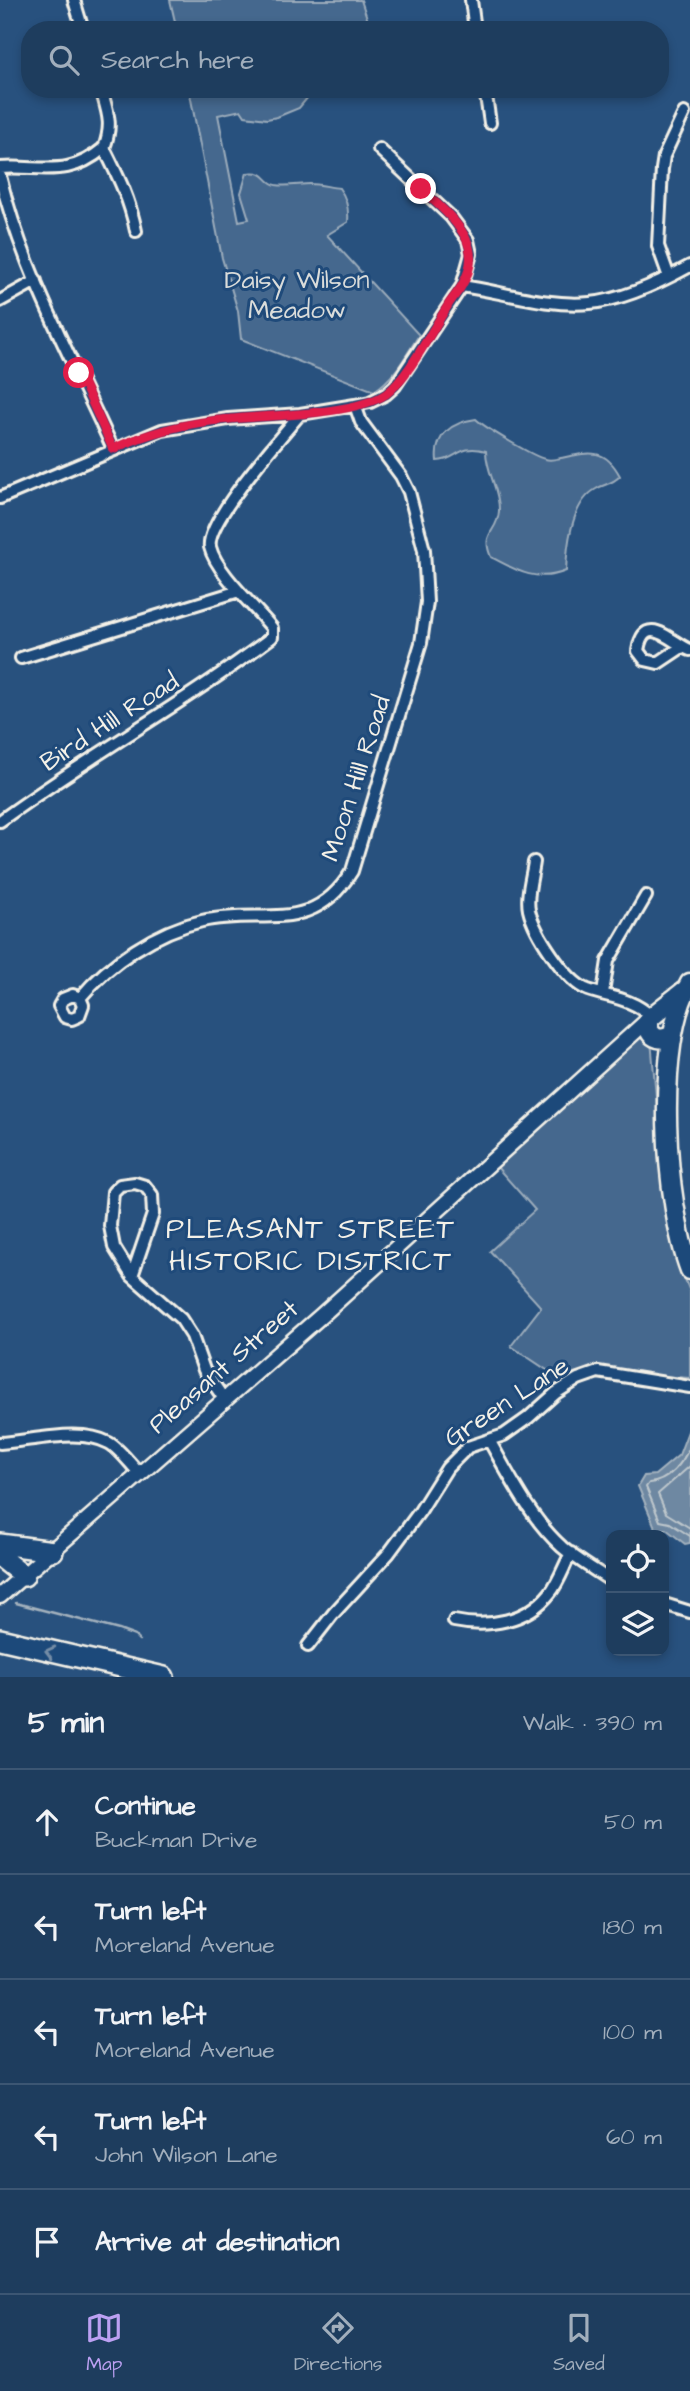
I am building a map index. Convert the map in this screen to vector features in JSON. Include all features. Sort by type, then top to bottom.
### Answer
[{"type":"highway","points":[[0,1544],[53,1551]]},
{"type":"highway","points":[[0,1557],[24,1576]]},
{"type":"highway","points":[[0,1639],[164,1677]]},
{"type":"main road","name":"Pleasant Street","points":[[656,1025],[688,986]]},
{"type":"main road","points":[[656,1025],[669,1057],[666,1102],[671,1169],[677,1215],[690,1270]]},
{"type":"street","points":[[74,0],[80,21]]},
{"type":"street","points":[[471,0],[474,21]]},
{"type":"street","points":[[0,168],[22,166],[64,169],[89,161],[104,148],[110,132],[104,98]]},
{"type":"street","points":[[486,98],[490,123]]},
{"type":"street","points":[[669,277],[658,246],[662,169],[664,156],[684,113]]},
{"type":"street","points":[[104,148],[130,203],[136,231]]},
{"type":"street","points":[[0,498],[113,449],[170,428],[228,419],[300,414],[355,405],[370,402],[395,386],[462,286],[471,254],[468,240],[462,230],[379,149]]},
{"type":"street","points":[[0,176],[9,211],[36,281],[113,449]]},
{"type":"street","points":[[462,286],[558,302],[588,303],[624,295],[690,266]]},
{"type":"street","points":[[0,301],[36,281]]},
{"type":"street","name":"Moon Hill Road","points":[[80,999],[93,983],[117,964],[168,933],[215,918],[286,916],[308,910],[337,892],[352,871],[418,652],[427,602],[424,550],[409,492],[401,476],[361,422],[355,405]]},
{"type":"street","points":[[21,658],[239,591],[214,557],[209,544],[212,532],[258,464],[300,414]]},
{"type":"street","name":"Bird Hill Road","points":[[0,821],[39,792],[208,684],[272,637],[272,628],[239,591]]},
{"type":"street","points":[[534,862],[528,908],[537,933],[576,983],[587,990],[638,1004],[656,1025]]},
{"type":"street","points":[[603,993],[608,961],[646,896]]},
{"type":"street","name":"Pleasant Street","points":[[0,1596],[656,1025]]},
{"type":"street","points":[[132,1276],[153,1214],[152,1195],[145,1186],[135,1183],[120,1185],[113,1192],[110,1226],[114,1247],[132,1276],[181,1320],[192,1336],[204,1370],[224,1399]]},
{"type":"street","name":"Green Lane","points":[[307,1646],[389,1553],[447,1468],[468,1447],[504,1435],[556,1393],[578,1379],[598,1372],[690,1388]]},
{"type":"street","points":[[0,1443],[65,1434],[89,1436],[110,1443],[141,1474]]},
{"type":"street","points":[[489,1440],[526,1504],[562,1546],[606,1578]]},
{"type":"street","points":[[454,1621],[475,1625],[498,1623],[540,1605],[552,1591],[570,1553]]},
{"type":"street","points":[[669,1606],[690,1612]]},
{"type":"green space","points":[[170,0],[361,0],[368,21],[175,21]]},
{"type":"green space","name":"Daisy Wilson Meadow","points":[[191,98],[307,98],[299,108],[267,119],[245,116],[241,110],[218,115],[239,221],[249,219],[241,193],[247,173],[259,173],[276,185],[317,184],[339,188],[346,204],[348,222],[327,235],[419,335],[394,373],[374,391],[241,339],[238,311],[222,258]]},
{"type":"green space","points":[[476,419],[539,457],[551,460],[595,454],[608,460],[620,476],[596,489],[581,504],[569,537],[566,571],[536,576],[491,557],[487,542],[498,518],[499,503],[486,451],[469,449],[437,461],[438,444],[446,431],[459,423]]},
{"type":"green space","points":[[645,1036],[651,1040],[666,1209],[681,1269],[690,1292],[690,1378],[584,1371],[565,1382],[511,1346],[541,1307],[490,1251],[535,1210],[496,1166],[638,1037]]},
{"type":"water","points":[[690,1426],[690,1543],[685,1544],[669,1530],[656,1530],[638,1486],[644,1476],[655,1475],[679,1455]]},
{"type":"waterway","points":[[16,1603],[119,1630],[139,1640]]},
{"type":"district","name":"PLEASANT STREET HISTORIC DISTRICT","points":[[311,1244]]},
{"type":"route","points":[[79,373],[113,449],[170,428],[228,419],[300,414],[370,402],[386,394],[395,386],[427,341],[462,286],[471,254],[468,240],[462,230],[421,189]]}]
